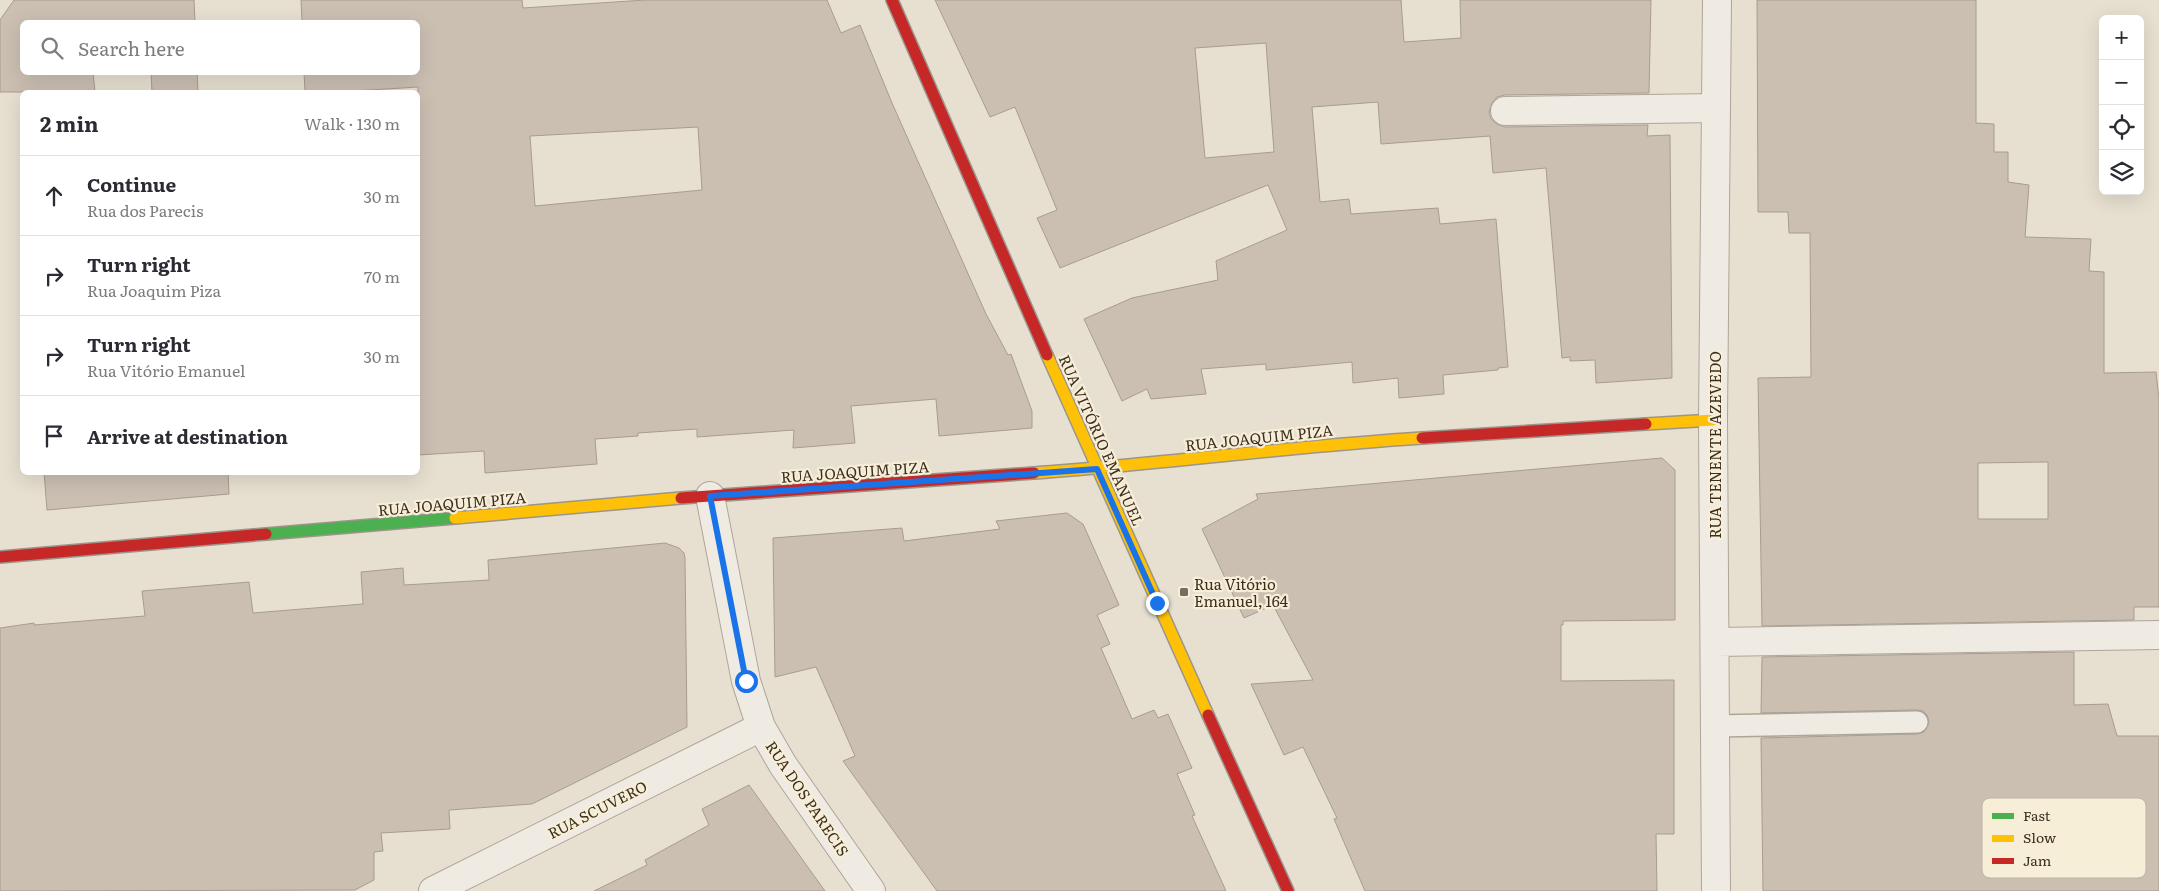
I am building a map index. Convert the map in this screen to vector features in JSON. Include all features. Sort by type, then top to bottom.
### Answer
[{"type":"street","name":"RUA VITÓRIO EMANUEL","points":[[892,0],[1097,469],[1288,891]]},
{"type":"street","name":"RUA TENENTE AZEVEDO","points":[[1716,891],[1716,642],[1713,420],[1717,0]]},
{"type":"street","points":[[1505,111],[1716,108]]},
{"type":"street","name":"RUA JOAQUIM PIZA","points":[[0,557],[710,496],[1097,469],[1354,442],[1713,420]]},
{"type":"street","name":"RUA DOS PARECIS","points":[[710,496],[746,681],[761,727],[783,765],[871,891]]},
{"type":"street","points":[[1716,642],[2159,636]]},
{"type":"street","name":"RUA SCUVERO","points":[[432,891],[761,727]]},
{"type":"lane","points":[[1715,726],[1917,722]]},
{"type":"building","points":[[14,0],[194,0],[195,20],[20,20],[20,75],[93,75],[95,90],[20,90],[20,92],[0,92],[0,20]]},
{"type":"building","points":[[301,0],[522,0],[523,8],[645,0],[827,0],[841,33],[860,25],[892,103],[986,314],[1008,355],[1011,354],[1032,411],[1032,428],[939,436],[936,399],[851,406],[855,443],[793,448],[794,430],[697,437],[697,429],[638,433],[638,436],[595,439],[597,464],[485,473],[484,451],[420,455],[420,90],[418,90],[418,87],[370,90],[305,90],[304,75],[420,75],[420,20],[302,20]],"holes":[[[698,127],[702,190],[535,206],[530,136]]]},
{"type":"building","points":[[935,0],[1401,0],[1404,42],[1461,38],[1460,0],[1651,0],[1649,93],[1505,95],[1497,97],[1492,103],[1489,112],[1491,119],[1505,127],[1648,125],[1647,136],[1670,135],[1672,378],[1596,383],[1595,360],[1570,361],[1570,357],[1562,358],[1546,168],[1493,173],[1490,136],[1381,144],[1378,102],[1312,107],[1320,202],[1349,199],[1351,214],[1438,208],[1440,224],[1496,219],[1508,367],[1498,368],[1498,370],[1443,375],[1444,394],[1399,398],[1398,378],[1353,383],[1352,362],[1266,370],[1266,364],[1201,369],[1206,394],[1151,399],[1147,389],[1122,401],[1084,319],[1132,298],[1218,280],[1216,261],[1287,230],[1268,185],[1060,268],[1037,218],[1057,210],[1015,107],[990,117]],"holes":[[[1266,43],[1274,152],[1205,158],[1195,48]]]},
{"type":"building","points":[[1757,0],[1976,0],[1976,123],[1994,124],[1994,152],[2008,152],[2008,182],[2029,185],[2025,237],[2091,239],[2089,271],[2104,272],[2104,373],[2156,372],[2159,399],[2159,607],[2134,607],[2134,620],[1762,626],[1758,378],[1811,377],[1810,233],[1789,233],[1788,212],[1758,212]],"holes":[[[2048,462],[2048,519],[1978,519],[1978,463]]]},
{"type":"building","points":[[151,75],[197,75],[198,90],[152,90]]},
{"type":"building","points":[[1662,458],[1675,470],[1675,620],[1563,621],[1563,625],[1561,625],[1561,681],[1674,680],[1674,834],[1656,834],[1657,891],[1365,891],[1334,819],[1337,818],[1303,747],[1284,755],[1251,684],[1313,680],[1273,605],[1244,618],[1202,529],[1258,499],[1256,494]]},
{"type":"building","points":[[44,475],[228,475],[229,494],[47,510]]},
{"type":"building","points":[[1067,513],[1083,524],[1119,605],[1097,615],[1110,644],[1101,648],[1132,719],[1154,710],[1158,718],[1168,714],[1192,768],[1177,774],[1195,815],[1192,816],[1226,891],[937,891],[843,761],[855,756],[816,667],[775,677],[773,538],[902,528],[904,541],[1000,529],[996,521]]},
{"type":"building","points":[[665,543],[679,548],[684,553],[685,558],[687,727],[532,804],[449,810],[450,829],[381,833],[383,851],[374,852],[374,880],[355,890],[0,891],[0,628],[34,623],[34,625],[145,616],[142,591],[249,582],[253,613],[363,604],[361,572],[403,568],[404,585],[489,580],[488,560]]},
{"type":"building","points":[[2074,652],[2074,705],[2108,704],[2117,736],[2159,736],[2159,891],[1763,891],[1761,738],[1917,734],[1924,732],[1929,722],[1927,715],[1923,711],[1917,710],[1761,713],[1762,657]]},
{"type":"building","points":[[749,785],[825,891],[594,891],[647,865],[645,860],[709,825],[702,809]]},
{"type":"traffic: fast","points":[[266,534],[455,518]]},
{"type":"traffic: slow","points":[[1047,355],[1208,715]]},
{"type":"traffic: slow","points":[[1646,424],[1713,420]]},
{"type":"traffic: slow","points":[[1034,473],[1422,438]]},
{"type":"traffic: slow","points":[[455,518],[681,498]]},
{"type":"traffic: jam","points":[[892,0],[1047,355]]},
{"type":"traffic: jam","points":[[1422,438],[1646,424]]},
{"type":"traffic: jam","points":[[681,498],[1034,473]]},
{"type":"traffic: jam","points":[[0,557],[266,534]]},
{"type":"traffic: jam","points":[[1208,715],[1288,891]]},
{"type":"place","name":"Rua Vitório Emanuel, 164","points":[[1184,592]]},
{"type":"route","points":[[746,681],[710,496],[1097,469],[1157,603]]}]
